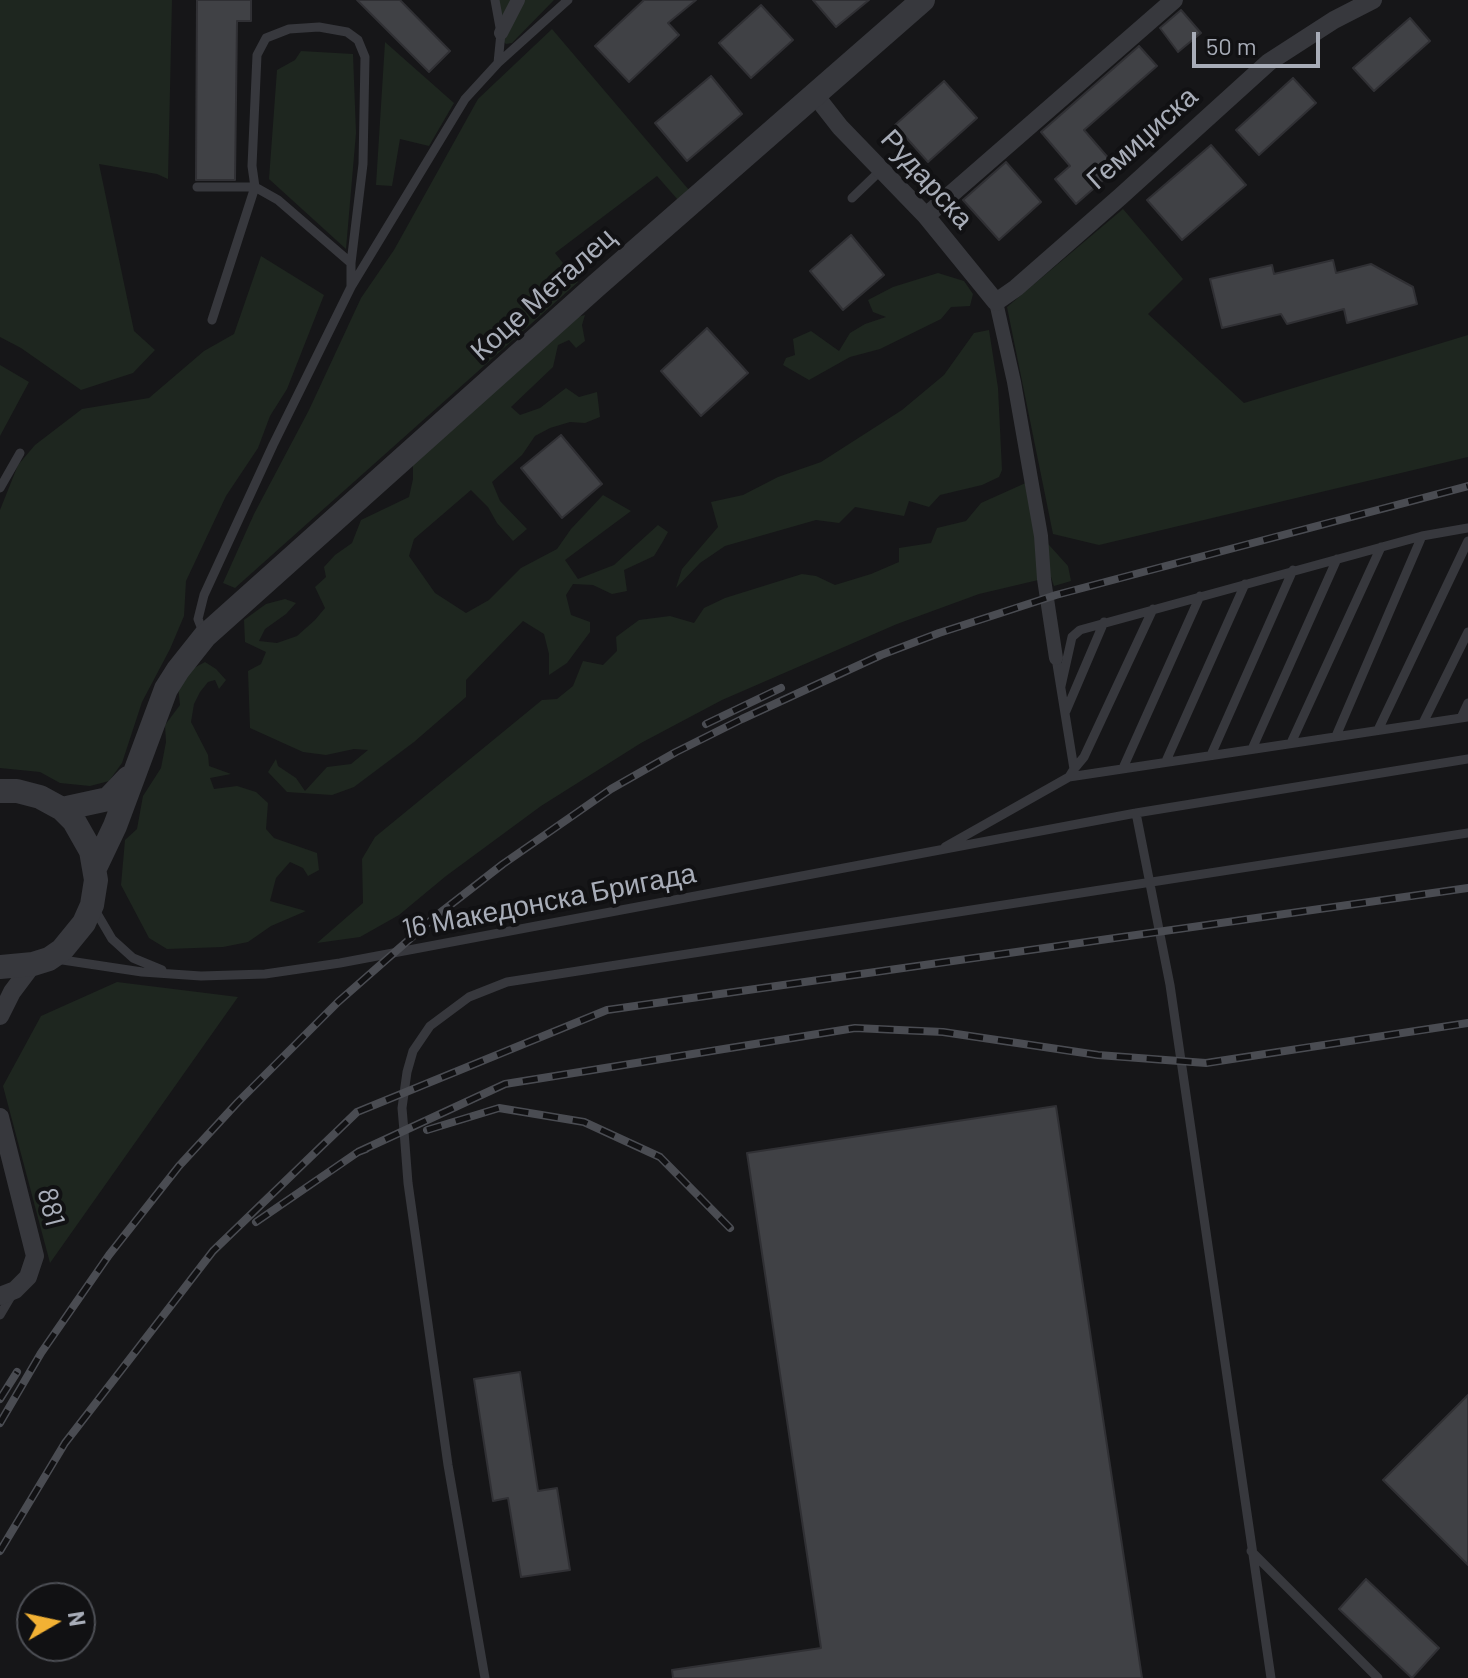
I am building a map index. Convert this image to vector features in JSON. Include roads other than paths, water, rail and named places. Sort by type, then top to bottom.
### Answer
[{"type":"street","points":[[501,33],[518,0]]},
{"type":"street","name":"Коце Металец","points":[[95,868],[115,826],[166,689],[205,636],[618,266],[923,0]]},
{"type":"street","points":[[926,216],[1174,0]]},
{"type":"street","name":"Гемиџиска","points":[[996,302],[1108,207],[1269,62],[1334,20],[1373,0]]},
{"type":"street","name":"Рударска","points":[[815,95],[926,216],[996,302]]},
{"type":"street","points":[[996,302],[1014,382],[1041,536],[1056,658]]},
{"type":"street","name":"Коце Металец","points":[[62,809],[108,799],[137,767]]},
{"type":"street","points":[[0,791],[17,791],[40,797],[62,809],[84,835],[95,868],[92,905],[84,923],[71,940],[41,961],[12,992],[0,1016]]},
{"type":"street","points":[[0,967],[41,961]]},
{"type":"street","name":"881","points":[[0,1117],[35,1256],[28,1277],[8,1293]]},
{"type":"lane","points":[[495,0],[501,33],[498,63]]},
{"type":"lane","points":[[205,636],[198,619],[204,595],[351,287],[465,99],[498,63],[568,0]]},
{"type":"lane","points":[[212,320],[255,187],[252,166],[257,55],[266,38],[289,29],[319,27],[347,32],[358,40],[365,57],[363,164],[351,287]]},
{"type":"lane","points":[[852,198],[881,170]]},
{"type":"lane","points":[[197,187],[255,187],[278,200],[351,263]]},
{"type":"lane","points":[[0,488],[20,453]]},
{"type":"lane","points":[[1061,686],[1072,637],[1080,630],[1422,536],[1468,528]]},
{"type":"lane","points":[[1336,736],[1422,536]]},
{"type":"lane","points":[[1378,730],[1468,541]]},
{"type":"lane","points":[[1291,743],[1381,547]]},
{"type":"lane","points":[[1252,749],[1337,559]]},
{"type":"lane","points":[[1211,755],[1293,570]]},
{"type":"lane","points":[[1166,761],[1245,584]]},
{"type":"lane","points":[[1123,768],[1200,596]]},
{"type":"lane","points":[[935,852],[1071,773],[1084,757],[1153,609]]},
{"type":"lane","points":[[1065,713],[1104,622]]},
{"type":"lane","points":[[1423,723],[1468,632]]},
{"type":"lane","points":[[1056,658],[1071,773]]},
{"type":"lane","points":[[1071,773],[1465,718],[1468,703]]},
{"type":"lane","name":"16 Македонска Бригада","points":[[41,961],[201,976],[241,975],[340,963],[1136,813],[1468,759]]},
{"type":"lane","points":[[1136,813],[1174,1016],[1271,1678]]},
{"type":"lane","points":[[485,1678],[448,1465],[408,1183],[402,1108],[413,1051],[430,1026],[469,997],[507,982],[1468,833]]},
{"type":"lane","name":"16 Македонска Бригада","points":[[92,905],[112,939],[133,958],[168,973]]},
{"type":"lane","points":[[0,1315],[8,1293]]},
{"type":"lane","points":[[1251,1551],[1378,1678]]},
{"type":"railway","points":[[0,1423],[41,1353],[109,1255],[179,1166],[238,1102],[338,1002],[436,916],[503,864],[611,789],[742,719],[881,655],[939,633],[1056,595],[1468,486]]},
{"type":"railway","points":[[706,724],[781,688]]},
{"type":"railway","points":[[0,1551],[65,1443],[213,1251],[357,1112],[607,1010],[1468,888]]},
{"type":"railway","points":[[358,1152],[505,1084],[855,1028],[943,1032],[1098,1055],[1206,1063],[1468,1023]]},
{"type":"railway","points":[[427,1130],[499,1108],[584,1122],[660,1157],[730,1228]]},
{"type":"railway","points":[[256,1222],[366,1149]]},
{"type":"railway","points":[[0,1399],[17,1372]]}]
